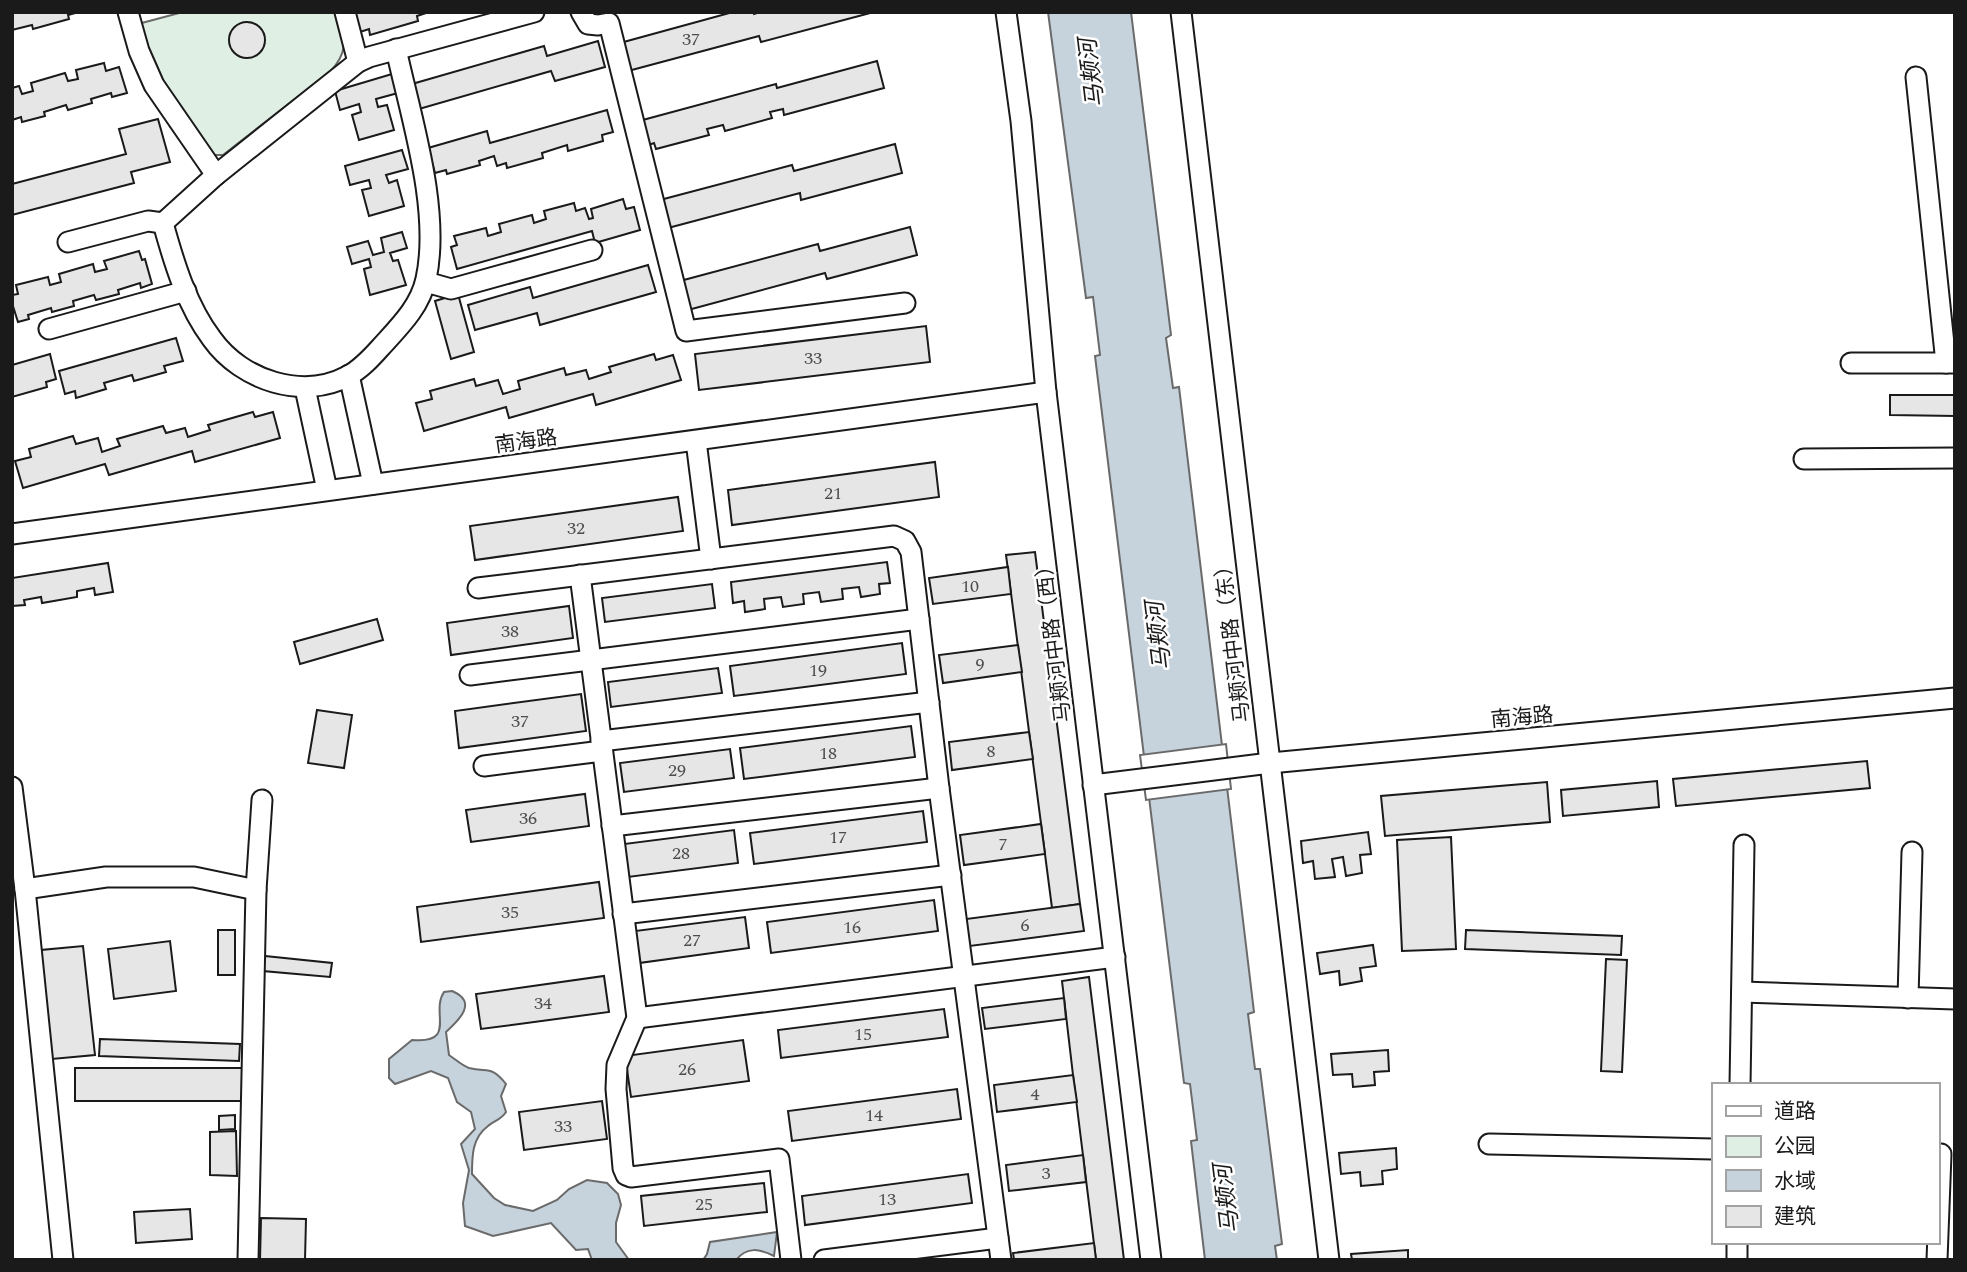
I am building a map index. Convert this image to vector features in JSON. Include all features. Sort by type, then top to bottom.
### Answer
[{"type":"street","points":[[128,12],[138,51],[154,85],[216,175]]},
{"type":"street","points":[[345,12],[358,62]]},
{"type":"street","points":[[68,242],[148,221],[163,223],[216,175],[358,62],[534,12]]},
{"type":"street","points":[[581,12],[588,24],[609,23],[686,331],[905,303]]},
{"type":"street","name":"马颊河中路（西）","points":[[1006,12],[1021,121],[1046,392],[1151,1260]]},
{"type":"street","name":"马颊河中路（东）","points":[[1181,12],[1329,1260]]},
{"type":"street","points":[[163,223],[186,291],[212,340],[226,355],[251,373],[271,381],[304,388],[349,375],[366,363],[415,309],[426,282],[431,240],[429,206],[420,156],[396,50]]},
{"type":"street","points":[[1851,363],[1950,363],[1916,77]]},
{"type":"street","points":[[426,282],[451,289],[592,250]]},
{"type":"street","points":[[49,329],[186,291]]},
{"type":"street","points":[[349,375],[373,484]]},
{"type":"street","points":[[304,388],[327,490]]},
{"type":"street","name":"南海路","points":[[12,534],[1046,392]]},
{"type":"street","points":[[696,441],[711,559]]},
{"type":"street","points":[[1804,459],[1955,458]]},
{"type":"street","points":[[478,588],[894,536],[905,541],[911,552],[1001,1260]]},
{"type":"street","points":[[580,575],[636,1018],[617,1065],[616,1088],[623,1168],[626,1175],[631,1177],[779,1159],[791,1260]]},
{"type":"street","points":[[470,675],[919,619]]},
{"type":"street","name":"南海路","points":[[1093,785],[1270,763],[1955,698]]},
{"type":"street","points":[[484,766],[602,746],[929,702]]},
{"type":"street","points":[[12,787],[63,1260]]},
{"type":"street","points":[[612,826],[939,788]]},
{"type":"street","points":[[248,1260],[256,890],[262,800]]},
{"type":"street","points":[[1740,1083],[1744,845]]},
{"type":"street","points":[[1908,998],[1912,852]]},
{"type":"street","points":[[623,914],[951,875]]},
{"type":"street","points":[[25,889],[106,877],[194,877],[256,890]]},
{"type":"street","points":[[636,1018],[1115,957]]},
{"type":"street","points":[[1742,992],[1955,999]]},
{"type":"street","points":[[1489,1144],[1712,1149]]},
{"type":"street","points":[[1939,1230],[1944,1154]]},
{"type":"street","points":[[824,1260],[998,1238]]},
{"type":"green space","points":[[183,12],[336,12],[343,36],[343,49],[331,71],[223,155],[212,155],[153,65],[138,24]]},
{"type":"water","name":"马颊河","points":[[1048,12],[1131,12],[1171,335],[1166,338],[1173,388],[1179,387],[1254,1012],[1248,1014],[1255,1069],[1260,1069],[1282,1244],[1275,1246],[1277,1260],[1205,1260],[1191,1141],[1197,1140],[1190,1084],[1184,1083],[1095,356],[1100,355],[1093,297],[1086,298]]},
{"type":"water","points":[[452,991],[460,995],[465,1006],[464,1012],[446,1032],[449,1055],[469,1068],[493,1072],[506,1084],[501,1096],[506,1112],[479,1136],[473,1154],[472,1174],[494,1198],[505,1205],[533,1211],[557,1200],[569,1189],[587,1180],[607,1183],[618,1194],[621,1205],[616,1223],[616,1242],[629,1260],[592,1260],[588,1249],[576,1250],[551,1223],[493,1236],[465,1226],[463,1203],[469,1170],[461,1144],[475,1129],[471,1112],[457,1102],[448,1078],[431,1071],[395,1084],[389,1078],[389,1059],[412,1040],[426,1040],[439,1032],[440,1000],[444,992]]},
{"type":"water","points":[[777,1232],[774,1256],[754,1250],[745,1252],[736,1260],[703,1260],[710,1242]]},
{"type":"pier","points":[[1226,744],[1231,789],[1146,800],[1140,755]]},
{"type":"building","points":[[12,12],[79,12],[68,15],[69,19],[33,29],[32,25],[12,30]]},
{"type":"building","points":[[354,12],[429,12],[417,16],[418,21],[370,35],[369,29],[360,32]]},
{"type":"building","points":[[733,12],[874,12],[761,42],[759,36],[628,71],[620,43]]},
{"type":"building","points":[[247,22],[260,27],[265,40],[260,53],[247,58],[234,53],[229,40],[234,27]]},
{"type":"building","points":[[598,41],[605,67],[555,81],[551,71],[419,109],[412,84],[544,46],[547,56]]},
{"type":"building","points":[[877,61],[884,88],[784,115],[783,109],[770,112],[772,118],[725,131],[723,125],[707,129],[709,135],[656,149],[654,143],[646,146],[639,121],[776,84],[777,88]]},
{"type":"building","points":[[104,63],[106,71],[119,67],[127,93],[112,97],[111,93],[91,99],[92,103],[68,110],[66,105],[44,112],[45,116],[22,122],[21,117],[12,120],[12,88],[19,86],[22,94],[33,91],[31,83],[65,73],[68,81],[78,79],[76,70]]},
{"type":"building","points":[[392,74],[398,93],[376,99],[378,107],[387,105],[394,130],[359,140],[352,115],[361,112],[359,104],[340,110],[335,91]]},
{"type":"building","points":[[607,110],[613,132],[602,135],[603,141],[568,151],[567,145],[542,153],[543,158],[507,168],[506,163],[497,166],[494,156],[479,161],[480,165],[447,174],[446,170],[435,173],[428,148],[487,131],[490,143]]},
{"type":"building","points":[[158,119],[170,162],[131,172],[134,183],[12,215],[12,184],[126,154],[119,129]]},
{"type":"building","points":[[895,144],[902,173],[801,200],[800,193],[668,228],[660,200],[792,165],[794,171]]},
{"type":"building","points":[[402,150],[408,169],[386,175],[389,183],[397,180],[404,206],[369,216],[362,190],[371,188],[369,180],[350,185],[345,166]]},
{"type":"building","points":[[623,199],[626,209],[634,207],[640,230],[595,243],[592,231],[457,269],[451,247],[457,245],[454,236],[486,228],[488,236],[501,232],[499,224],[532,215],[534,223],[546,219],[544,211],[574,203],[576,211],[585,208],[589,219],[593,218],[591,209]]},
{"type":"building","points":[[910,227],[917,255],[827,279],[825,273],[688,310],[680,281],[818,244],[820,251]]},
{"type":"building","points":[[402,232],[407,248],[390,253],[393,261],[398,260],[406,285],[370,295],[364,269],[371,267],[369,259],[352,264],[347,247],[368,241],[373,255],[384,252],[381,238]]},
{"type":"building","points":[[139,251],[142,260],[145,259],[152,284],[141,288],[140,283],[118,290],[119,294],[96,300],[94,295],[73,301],[74,306],[52,312],[51,308],[28,315],[29,319],[18,322],[12,303],[12,295],[18,294],[16,285],[48,277],[50,285],[61,282],[59,274],[93,264],[95,272],[107,269],[104,261]]},
{"type":"building","points":[[648,265],[656,292],[540,325],[537,313],[475,330],[468,305],[530,287],[533,298]]},
{"type":"building","points":[[458,294],[474,352],[451,359],[435,301]]},
{"type":"building","points":[[926,326],[930,362],[699,390],[695,354]]},
{"type":"building","points":[[176,338],[183,361],[164,366],[166,372],[134,381],[132,375],[104,383],[106,389],[76,398],[75,391],[65,394],[59,371]]},
{"type":"building","points":[[50,354],[56,379],[46,382],[47,387],[12,397],[12,365]]},
{"type":"building","points":[[654,354],[656,360],[673,355],[681,380],[596,405],[593,394],[509,418],[506,407],[424,431],[416,403],[432,399],[430,391],[474,379],[476,386],[498,380],[503,394],[520,389],[518,381],[564,368],[566,375],[586,370],[589,379],[611,372],[609,367]]},
{"type":"building","points":[[1890,395],[1955,395],[1955,416],[1890,415]]},
{"type":"building","points":[[253,412],[255,417],[273,412],[280,438],[195,462],[192,451],[109,475],[105,464],[23,488],[15,461],[31,457],[29,449],[73,436],[76,444],[98,438],[102,452],[120,446],[117,439],[163,426],[166,433],[185,428],[188,437],[210,430],[208,425]]},
{"type":"building","points":[[935,462],[939,497],[732,525],[728,490]]},
{"type":"building","points":[[678,497],[683,531],[475,560],[470,526]]},
{"type":"building","points":[[1035,552],[1080,904],[1052,908],[1006,555]]},
{"type":"building","points":[[887,562],[890,583],[879,584],[880,594],[861,597],[859,587],[842,589],[843,599],[821,602],[819,592],[803,594],[804,604],[783,607],[781,597],[764,599],[765,609],[745,612],[744,601],[733,603],[731,582]]},
{"type":"building","points":[[108,563],[113,592],[95,595],[94,588],[77,591],[77,597],[42,603],[41,597],[24,600],[25,605],[12,606],[12,578]]},
{"type":"building","points":[[1008,567],[1011,594],[933,604],[929,578]]},
{"type":"building","points":[[712,584],[715,608],[605,622],[602,598]]},
{"type":"building","points":[[569,606],[573,638],[451,655],[447,623]]},
{"type":"building","points":[[377,619],[383,640],[300,664],[294,642]]},
{"type":"building","points":[[902,643],[906,674],[734,696],[730,666]]},
{"type":"building","points":[[1018,645],[1022,672],[943,683],[939,655]]},
{"type":"building","points":[[718,668],[722,693],[611,707],[608,682]]},
{"type":"building","points":[[581,694],[586,731],[459,748],[455,711]]},
{"type":"building","points":[[317,710],[352,715],[344,768],[308,763]]},
{"type":"building","points":[[911,726],[915,757],[744,779],[740,748]]},
{"type":"building","points":[[1029,732],[1033,759],[952,770],[949,742]]},
{"type":"building","points":[[730,749],[734,778],[624,792],[620,763]]},
{"type":"building","points":[[1867,761],[1870,788],[1676,806],[1673,779]]},
{"type":"building","points":[[1657,781],[1659,807],[1563,816],[1561,790]]},
{"type":"building","points":[[1547,782],[1550,822],[1385,836],[1381,796]]},
{"type":"building","points":[[585,794],[589,826],[471,842],[466,810]]},
{"type":"building","points":[[923,811],[927,842],[754,864],[750,833]]},
{"type":"building","points":[[1041,824],[1045,854],[964,865],[960,835]]},
{"type":"building","points":[[734,830],[738,863],[628,877],[624,844]]},
{"type":"building","points":[[1368,832],[1371,854],[1360,855],[1362,873],[1346,876],[1343,857],[1332,859],[1335,877],[1315,879],[1313,861],[1303,863],[1301,841]]},
{"type":"building","points":[[1451,837],[1456,949],[1402,951],[1397,840]]},
{"type":"building","points":[[599,882],[604,918],[421,942],[417,907]]},
{"type":"building","points":[[934,900],[938,931],[771,953],[767,922]]},
{"type":"building","points":[[1080,904],[1084,931],[970,946],[966,919]]},
{"type":"building","points":[[745,917],[749,948],[639,963],[635,931]]},
{"type":"building","points":[[218,930],[235,930],[235,975],[218,975]]},
{"type":"building","points":[[1466,930],[1622,936],[1621,955],[1465,949]]},
{"type":"building","points":[[170,941],[176,991],[114,999],[108,949]]},
{"type":"building","points":[[1373,945],[1376,966],[1360,968],[1362,981],[1340,985],[1339,971],[1320,974],[1317,953]]},
{"type":"building","points":[[83,946],[95,1055],[52,1059],[41,950]]},
{"type":"building","points":[[265,956],[332,963],[330,977],[263,971]]},
{"type":"building","points":[[1606,959],[1627,960],[1622,1072],[1601,1071]]},
{"type":"building","points":[[604,976],[609,1012],[481,1029],[476,994]]},
{"type":"building","points":[[1089,977],[1124,1260],[1096,1260],[1073,1075],[1062,981]]},
{"type":"building","points":[[1064,998],[1066,1019],[985,1029],[982,1008]]},
{"type":"building","points":[[944,1009],[948,1037],[781,1058],[778,1030]]},
{"type":"building","points":[[100,1039],[240,1044],[239,1061],[99,1056]]},
{"type":"building","points":[[743,1040],[749,1081],[631,1097],[625,1056]]},
{"type":"building","points":[[1388,1050],[1389,1071],[1374,1072],[1375,1085],[1353,1087],[1352,1074],[1333,1075],[1331,1054]]},
{"type":"building","points":[[75,1068],[244,1068],[243,1101],[75,1101]]},
{"type":"building","points":[[1073,1075],[1077,1102],[997,1112],[994,1085]]},
{"type":"building","points":[[957,1089],[961,1119],[792,1141],[788,1111]]},
{"type":"building","points":[[602,1101],[607,1139],[524,1150],[519,1112]]},
{"type":"building","points":[[235,1115],[235,1129],[219,1130],[219,1116]]},
{"type":"building","points":[[236,1131],[237,1176],[210,1175],[210,1132]]},
{"type":"building","points":[[1396,1148],[1397,1169],[1382,1171],[1383,1184],[1361,1186],[1360,1172],[1341,1174],[1339,1153]]},
{"type":"building","points":[[1083,1155],[1086,1182],[1009,1191],[1006,1165]]},
{"type":"building","points":[[968,1174],[972,1203],[805,1225],[802,1196]]},
{"type":"building","points":[[764,1183],[767,1212],[644,1226],[641,1196]]},
{"type":"building","points":[[190,1209],[192,1239],[136,1243],[134,1212]]},
{"type":"building","points":[[261,1218],[306,1219],[305,1260],[260,1260]]},
{"type":"building","points":[[1094,1243],[1096,1260],[1014,1260],[1013,1253]]},
{"type":"building","points":[[1408,1250],[1408,1260],[1352,1260],[1351,1254]]}]
